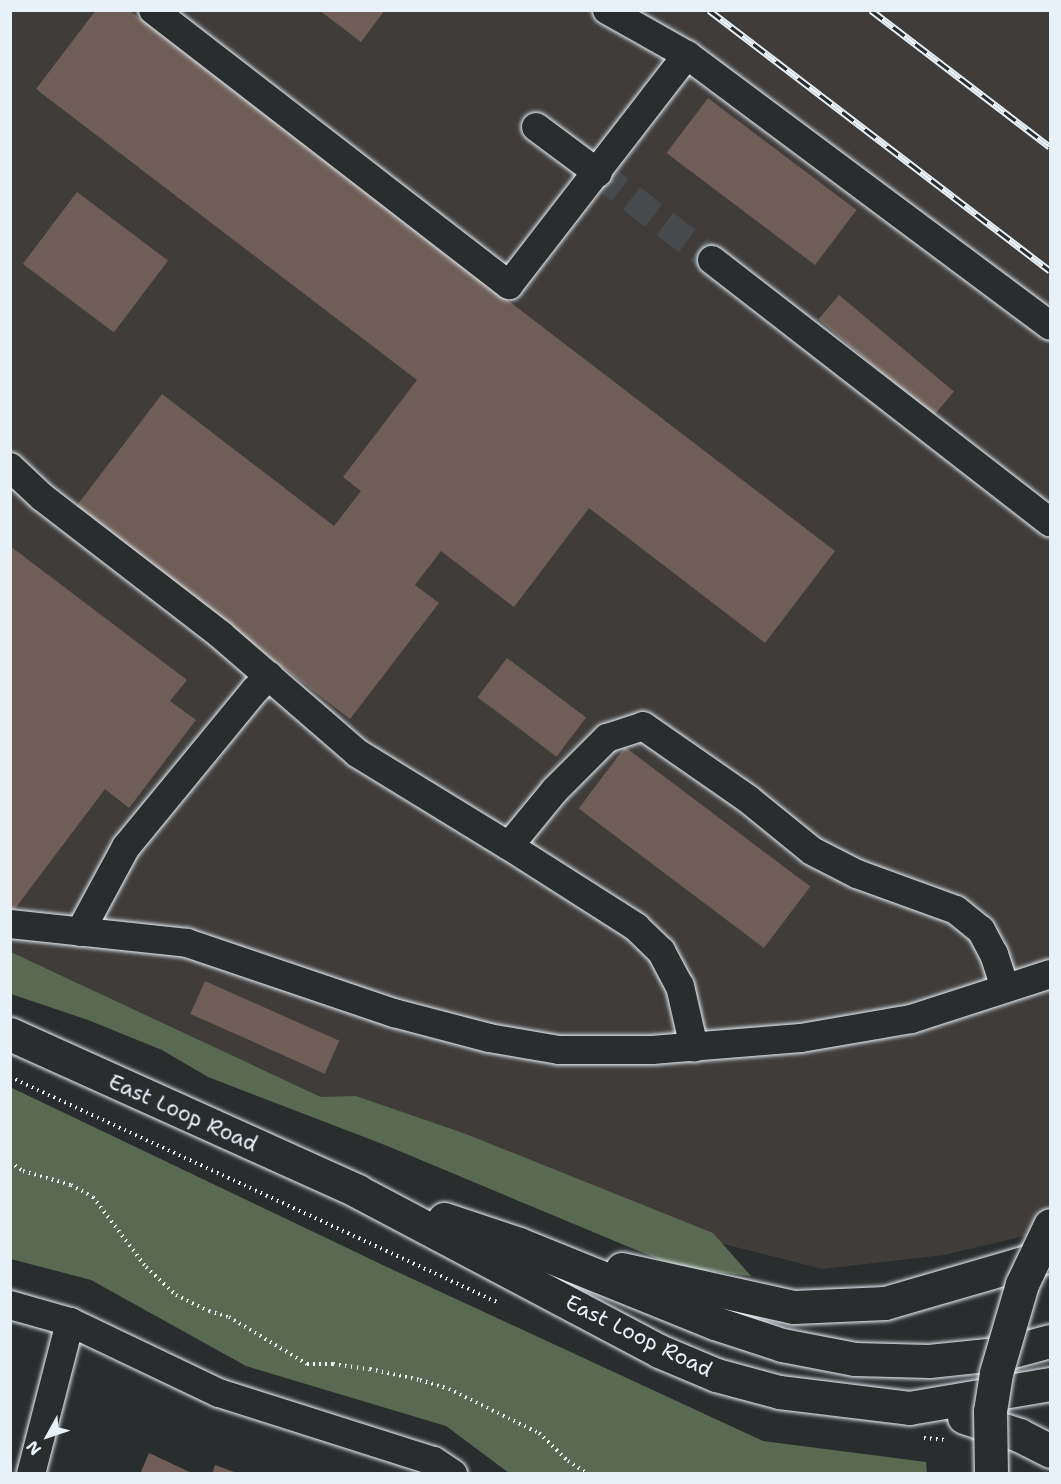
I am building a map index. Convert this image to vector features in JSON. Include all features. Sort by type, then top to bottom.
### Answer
[{"type":"main road","name":"East Loop Road","points":[[10,1034],[357,1191],[659,1351],[716,1375],[779,1392],[909,1408],[1050,1384]]},
{"type":"main road","name":"East Loop Road","points":[[357,1191],[519,1244],[715,1323],[782,1345],[855,1359],[929,1361],[1005,1353],[1050,1341]]},
{"type":"main road","points":[[991,1473],[990,1411],[996,1373],[1022,1284],[1050,1225]]},
{"type":"main road","points":[[519,1244],[729,1294],[794,1307],[885,1303],[1050,1255]]},
{"type":"main road","points":[[909,1408],[965,1417],[1019,1435],[1050,1451]]},
{"type":"street","points":[[153,10],[509,285],[598,173],[687,55]]},
{"type":"street","points":[[607,10],[687,55],[1050,326]]},
{"type":"street","points":[[536,127],[598,173]]},
{"type":"street","points":[[712,260],[1050,522]]},
{"type":"street","points":[[10,467],[42,497],[221,635],[357,753],[636,927],[661,951],[680,986],[694,1047]]},
{"type":"street","points":[[80,932],[126,847],[269,676]]},
{"type":"street","points":[[509,846],[555,790],[607,738],[643,726],[748,799],[812,850],[857,874],[956,910],[981,930],[994,954],[1005,988]]},
{"type":"street","points":[[10,924],[188,944],[394,1013],[489,1038],[559,1050],[652,1050],[801,1038],[911,1019],[965,1004],[1050,974]]},
{"type":"street","points":[[10,1305],[70,1322],[219,1393],[434,1461],[453,1473]]},
{"type":"street","points":[[31,1473],[70,1322]]},
{"type":"path","points":[[10,1162],[23,1172],[71,1185],[93,1197],[146,1267],[176,1295],[209,1311],[229,1317],[307,1364],[333,1364],[370,1370],[420,1380],[449,1389],[539,1433],[568,1461],[588,1473]]},
{"type":"shaded area","points":[[11,11],[1050,11],[1050,1230],[944,1255],[822,1269],[664,1229],[321,1097],[11,952]]},
{"type":"green space","points":[[11,952],[321,1097],[356,1096],[466,1134],[713,1233],[751,1276],[677,1267],[385,1145],[208,1077],[162,1050],[88,1020],[11,994]]},
{"type":"green space","points":[[10,1087],[389,1268],[763,1441],[926,1462],[927,1473],[509,1473],[446,1426],[246,1366],[91,1280],[11,1259]]},
{"type":"building","points":[[96,10],[129,10],[835,551],[765,643],[589,508],[514,607],[441,551],[415,585],[439,603],[350,719],[75,508],[162,394],[334,526],[361,491],[343,477],[417,380],[36,89]]},
{"type":"building","points":[[319,10],[385,10],[361,42]]},
{"type":"building","points":[[708,98],[857,210],[815,265],[666,153]]},
{"type":"building","points":[[77,192],[168,261],[114,332],[23,264]]},
{"type":"building","points":[[839,295],[954,391],[933,416],[818,320]]},
{"type":"building","points":[[10,546],[187,680],[170,701],[196,720],[129,808],[105,789],[14,910],[10,907]]},
{"type":"building","points":[[507,658],[586,718],[557,757],[478,697]]},
{"type":"building","points":[[625,747],[810,887],[764,948],[579,808]]},
{"type":"building","points":[[205,981],[339,1041],[325,1074],[190,1014]]},
{"type":"building","points":[[149,1453],[194,1474],[140,1474]]},
{"type":"building","points":[[215,1465],[237,1473],[237,1474],[212,1474]]},
{"type":"tunnel","points":[[598,173],[712,260]]},
{"type":"railway","points":[[709,10],[1050,271]]},
{"type":"railway","points":[[871,10],[1050,147]]}]
